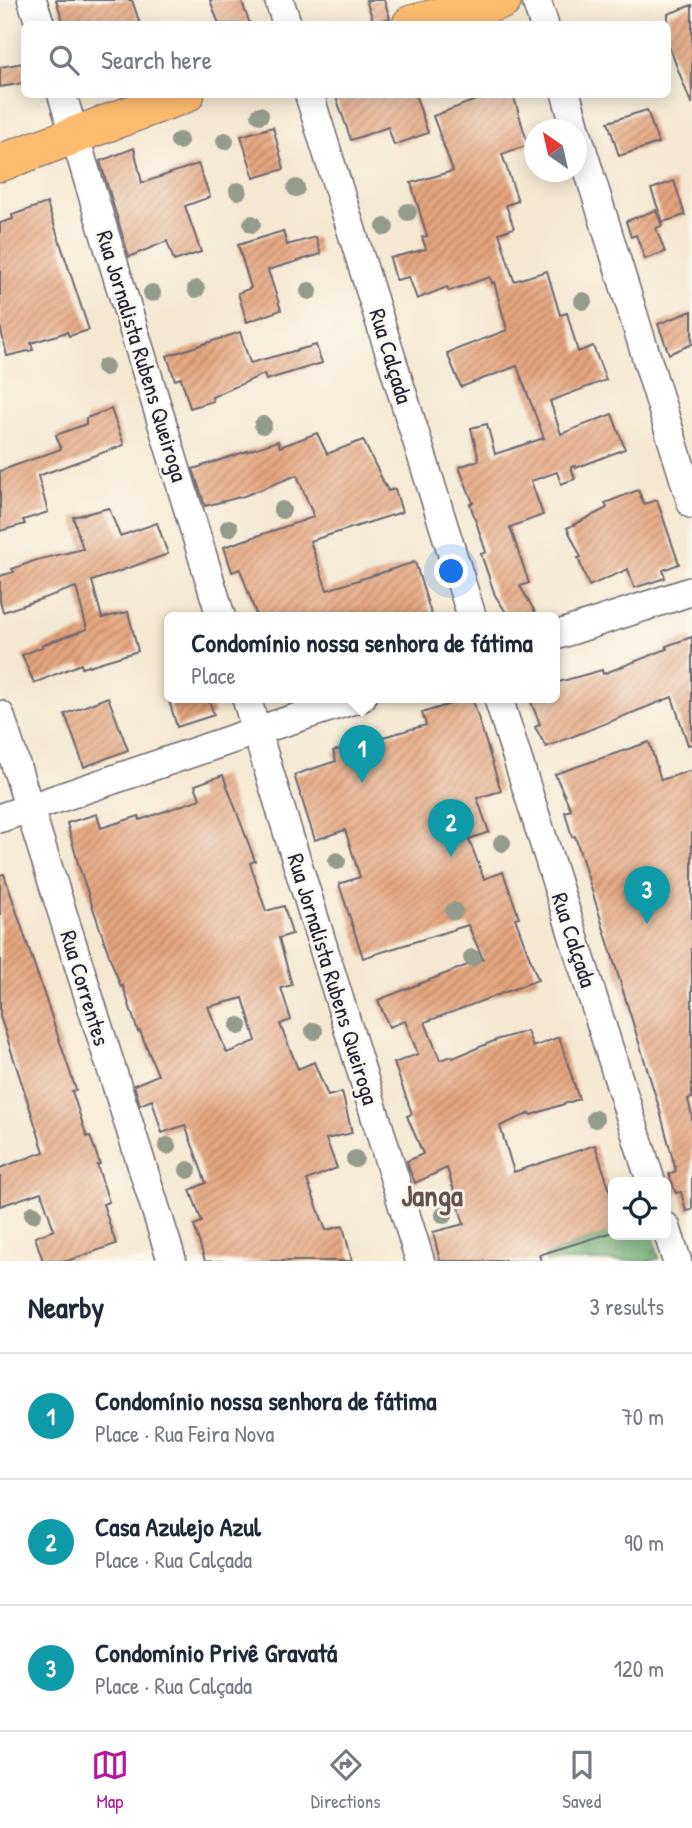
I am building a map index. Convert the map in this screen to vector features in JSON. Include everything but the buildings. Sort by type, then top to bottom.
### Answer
[{"type":"main road","points":[[422,21],[503,0]]},
{"type":"main road","points":[[0,163],[175,98]]},
{"type":"street","points":[[32,0],[39,21]]},
{"type":"street","points":[[279,0],[286,21]]},
{"type":"street","points":[[537,0],[543,21]]},
{"type":"street","name":"Rua Jornalista Rubens Queiroga","points":[[63,98],[219,612]]},
{"type":"street","name":"Rua Calçada","points":[[310,98],[470,612]]},
{"type":"street","points":[[567,98],[573,119]]},
{"type":"street","points":[[587,165],[692,504]]},
{"type":"street","points":[[560,634],[692,591]]},
{"type":"street","name":"Rua Jornalista Rubens Queiroga","points":[[248,703],[420,1261]]},
{"type":"street","points":[[0,818],[343,703]]},
{"type":"street","name":"Rua Calçada","points":[[500,703],[649,1177]]},
{"type":"street","name":"Rua Correntes","points":[[0,715],[172,1261]]},
{"type":"street","points":[[670,1240],[677,1261]]},
{"type":"green space","points":[[608,1233],[608,1240],[654,1240],[659,1258],[650,1261],[546,1261],[544,1256]]},
{"type":"place","name":"Condomínio nossa senhora de fátima","points":[[362,783]]},
{"type":"place","name":"Casa Azulejo Azul","points":[[451,857]]},
{"type":"place","name":"Condomínio Privê Gravatá","points":[[647,924]]},
{"type":"district","name":"Janga","points":[[432,1196]]}]
